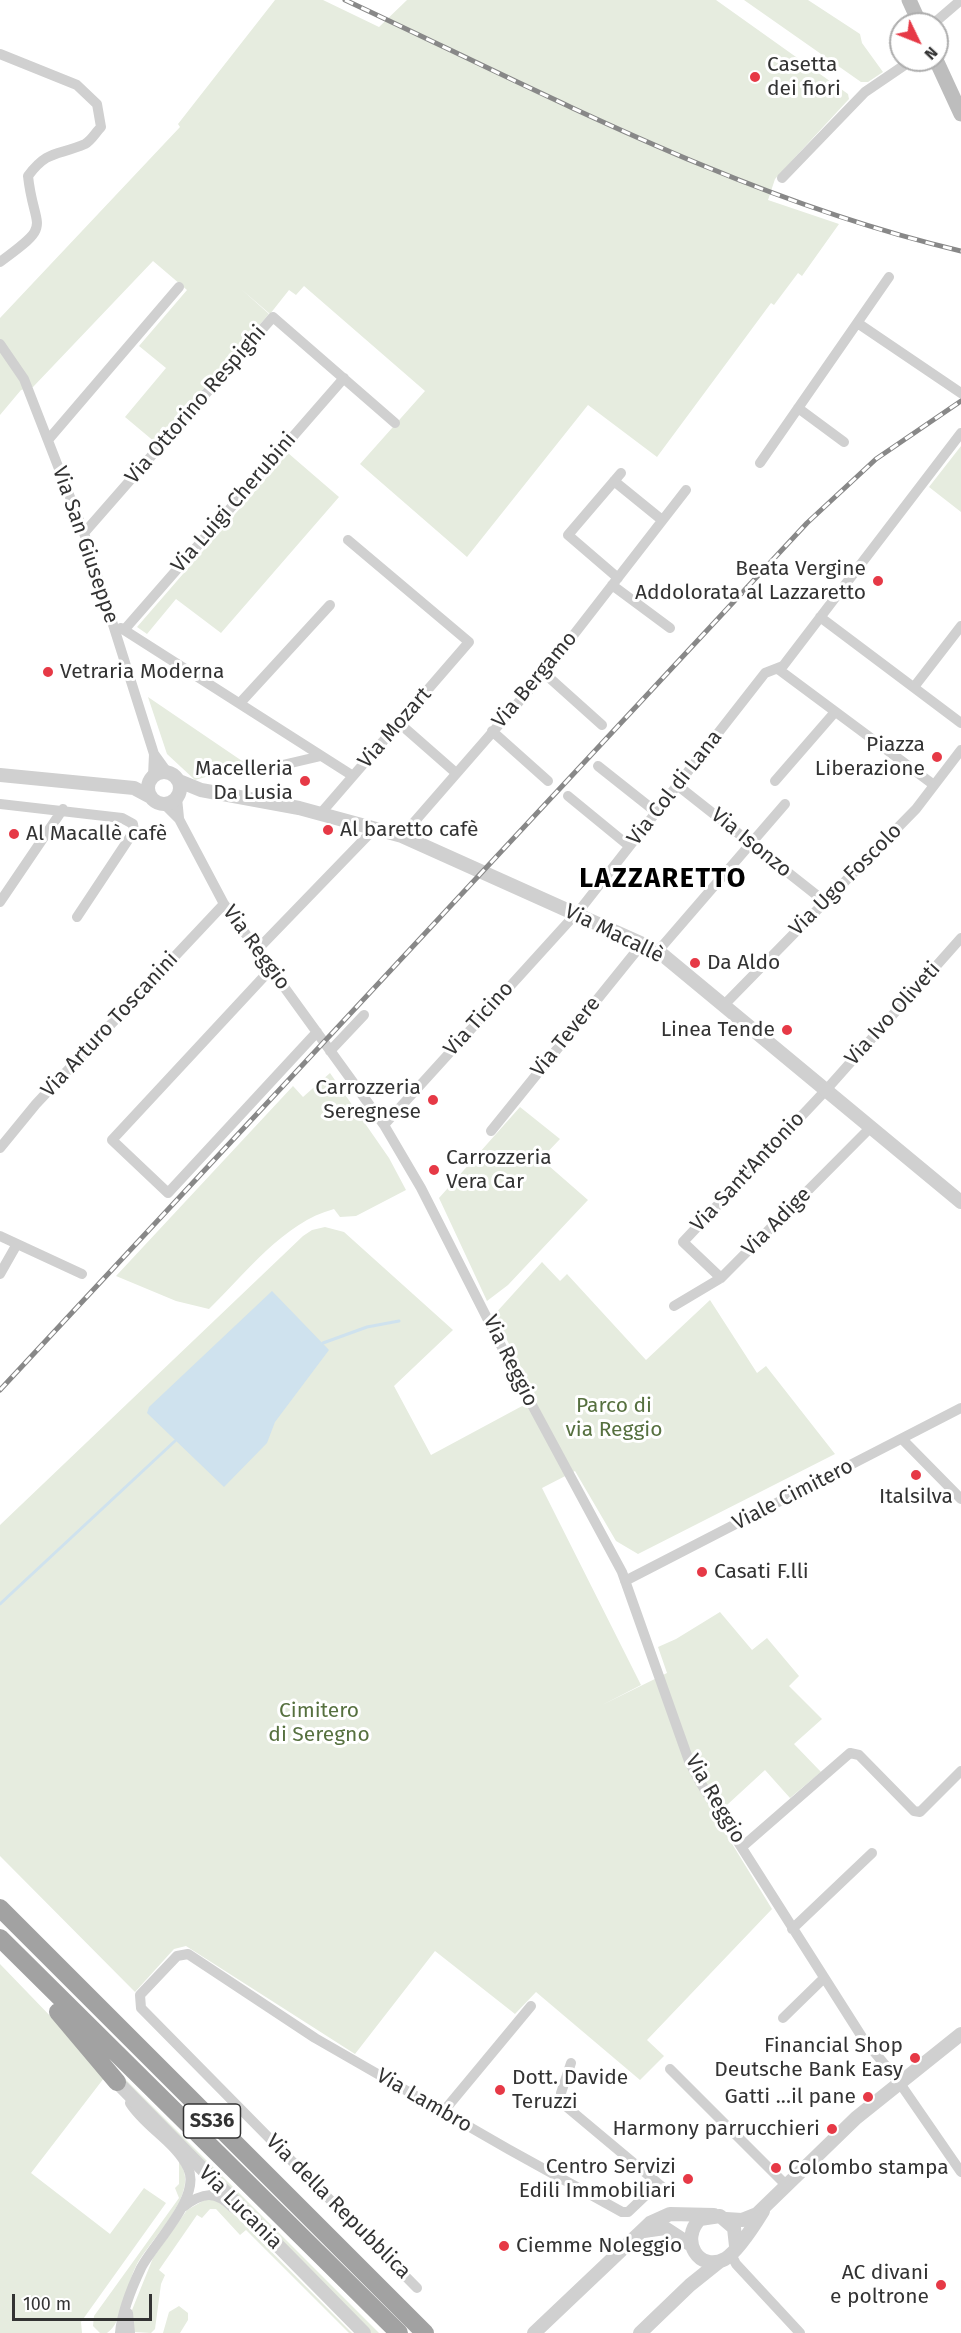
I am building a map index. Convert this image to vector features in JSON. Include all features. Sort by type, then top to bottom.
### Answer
[{"type":"highway","name":"SS36","points":[[0,1908],[425,2333]]},
{"type":"highway","name":"SS36","points":[[0,1938],[399,2333]]},
{"type":"highway","points":[[0,1953],[69,2023],[117,2082]]},
{"type":"highway","points":[[391,2300],[441,2333]]},
{"type":"main road","points":[[942,72],[961,114]]},
{"type":"street","points":[[947,12],[961,0]]},
{"type":"street","points":[[0,54],[76,85],[97,104],[101,127],[87,144],[56,152],[38,163],[28,176],[38,227],[33,236],[0,262]]},
{"type":"street","points":[[782,178],[866,92],[895,72]]},
{"type":"street","points":[[760,463],[859,324],[889,277]]},
{"type":"street","points":[[48,440],[179,287]]},
{"type":"street","name":"Via Ottorino Respighi","points":[[84,533],[273,317],[395,423]]},
{"type":"street","points":[[859,324],[961,393]]},
{"type":"street","name":"Via San Giuseppe","points":[[0,344],[24,379],[120,628],[153,754],[151,778]]},
{"type":"street","name":"Via Luigi Cherubini","points":[[120,628],[344,378]]},
{"type":"street","points":[[798,408],[844,442]]},
{"type":"street","name":"Via Col di Lana","points":[[575,914],[765,673],[778,669],[820,617],[961,433]]},
{"type":"street","points":[[662,520],[617,477],[568,535],[615,582],[670,628]]},
{"type":"street","name":"Via Bergamo","points":[[402,836],[544,673],[686,490]]},
{"type":"street","name":"Via Mozart","points":[[321,813],[470,642],[348,540]]},
{"type":"street","points":[[240,703],[330,605]]},
{"type":"street","points":[[820,617],[961,723]]},
{"type":"street","points":[[914,687],[961,626]]},
{"type":"street","points":[[120,628],[353,776]]},
{"type":"street","points":[[778,669],[934,785]]},
{"type":"street","points":[[544,673],[602,725]]},
{"type":"street","points":[[775,782],[835,712]]},
{"type":"street","points":[[399,723],[456,773]]},
{"type":"street","points":[[492,731],[548,781]]},
{"type":"street","name":"Via Ugo Foscolo","points":[[724,1004],[916,809],[961,750]]},
{"type":"street","name":"Via San Giuseppe","points":[[153,754],[168,772]]},
{"type":"street","points":[[261,770],[321,756]]},
{"type":"street","points":[[598,766],[656,812]]},
{"type":"street","points":[[0,775],[134,788],[157,803],[173,800],[179,781],[168,772],[151,778],[134,788]]},
{"type":"street","points":[[149,796],[147,788],[151,778]]},
{"type":"street","name":"Via Macallè","points":[[179,781],[201,790],[321,813],[402,836],[658,951],[961,1202]]},
{"type":"street","name":"Via Isonzo","points":[[677,784],[824,901]]},
{"type":"street","name":"Via Macallè","points":[[173,800],[201,790]]},
{"type":"street","points":[[568,796],[629,846]]},
{"type":"street","name":"Via Reggio","points":[[173,800],[179,819],[224,904],[384,1125],[424,1194],[625,1581],[689,1761],[792,1929],[862,2037],[899,2082],[961,2172]]},
{"type":"street","points":[[0,804],[63,809],[127,819],[133,824],[134,831],[77,917]]},
{"type":"street","points":[[658,951],[785,804]]},
{"type":"street","points":[[0,902],[63,809]]},
{"type":"street","points":[[257,950],[376,827]]},
{"type":"street","name":"Via Arturo Toscanini","points":[[0,1148],[36,1104],[224,904]]},
{"type":"street","name":"Via Ticino","points":[[384,1125],[575,914]]},
{"type":"street","name":"Via Ivo Oliveti","points":[[825,1090],[961,938]]},
{"type":"street","name":"Via Tevere","points":[[491,1131],[642,944]]},
{"type":"street","points":[[271,969],[112,1140],[168,1194],[317,1032]]},
{"type":"street","points":[[330,1051],[364,1015]]},
{"type":"street","name":"Via Sant'Antonio","points":[[721,1278],[682,1242],[825,1090]]},
{"type":"street","name":"Via Adige","points":[[674,1306],[721,1278],[871,1127]]},
{"type":"street","points":[[0,1236],[82,1274]]},
{"type":"street","points":[[0,1274],[17,1244]]},
{"type":"street","name":"Viale Cimitero","points":[[625,1581],[961,1408]]},
{"type":"street","points":[[902,1439],[961,1499]]},
{"type":"street","points":[[742,1847],[850,1753],[859,1755],[914,1811],[920,1812],[961,1771]]},
{"type":"street","points":[[792,1929],[872,1853]]},
{"type":"street","name":"Via della Repubblica","points":[[188,1954],[177,1956],[140,1995],[141,2008],[417,2288]]},
{"type":"street","name":"Via Lambro","points":[[188,1954],[315,2038],[622,2212],[628,2212],[652,2191],[667,2191],[562,2103],[561,2093],[571,2063]]},
{"type":"street","points":[[783,2018],[824,1978]]},
{"type":"street","points":[[443,2112],[531,2006]]},
{"type":"street","points":[[534,2333],[650,2223],[670,2214],[749,2218],[766,2207],[825,2147],[899,2082],[961,2034]]},
{"type":"street","points":[[670,2069],[788,2186]]},
{"type":"street","points":[[117,2082],[134,2108],[188,2168],[190,2185],[182,2207],[149,2255],[130,2295],[120,2333]]},
{"type":"street","name":"Via Lucania","points":[[117,2082],[364,2333]]},
{"type":"street","points":[[182,2207],[200,2195],[216,2194],[226,2201],[285,2261],[307,2276],[319,2294],[357,2333]]},
{"type":"street","points":[[647,2331],[690,2285],[730,2257],[766,2207]]},
{"type":"street","points":[[690,2285],[694,2250],[690,2238],[695,2224],[700,2219],[720,2217],[734,2228],[730,2257]]},
{"type":"street","points":[[639,2233],[654,2228],[665,2228],[707,2261],[730,2257]]},
{"type":"street","points":[[730,2257],[800,2333]]},
{"type":"street","points":[[130,2295],[128,2320],[130,2333]]},
{"type":"green space","points":[[275,0],[323,0],[379,27],[407,0],[716,0],[848,94],[849,99],[775,179],[768,200],[839,224],[802,276],[798,273],[774,305],[771,303],[657,457],[588,405],[467,557],[360,464],[425,391],[304,286],[296,295],[289,290],[270,314],[241,289],[269,314],[156,443],[125,417],[166,368],[139,346],[187,290],[153,261],[33,387],[21,390],[0,415],[0,318],[180,127],[178,124]]},
{"type":"green space","points":[[744,0],[808,0],[860,34],[862,43],[883,72],[868,82],[861,82]]},
{"type":"green space","points":[[961,446],[961,512],[929,487]]},
{"type":"green space","points":[[288,453],[339,497],[221,633],[176,599],[147,634],[137,627]]},
{"type":"green space","points":[[148,697],[248,765],[195,780],[167,754]]},
{"type":"green space","points":[[330,1073],[389,1158],[406,1190],[356,1216],[340,1217],[334,1209],[298,1225],[251,1265],[209,1309],[176,1301],[116,1276],[293,1086],[303,1097]]},
{"type":"green space","points":[[520,1107],[560,1139],[541,1159],[588,1200],[508,1285],[487,1301],[439,1198]]},
{"type":"green space","points":[[325,1227],[344,1232],[453,1330],[394,1386],[431,1455],[537,1398],[494,1315],[542,1262],[560,1281],[567,1274],[646,1360],[710,1300],[757,1373],[766,1366],[835,1454],[638,1554],[616,1541],[575,1471],[542,1488],[641,1685],[602,1705],[667,1673],[658,1647],[676,1639],[720,1612],[752,1650],[767,1638],[799,1676],[789,1686],[822,1719],[794,1744],[821,1772],[790,1798],[765,1770],[715,1816],[772,1909],[647,2040],[664,2056],[640,2080],[536,1992],[515,2014],[435,1951],[355,2054],[186,1946],[174,1949],[135,1992],[0,1856],[0,1525],[303,1236],[312,1230]]},
{"type":"green space","points":[[0,1964],[56,2022],[104,2078],[31,2173],[110,2234],[144,2188],[166,2203],[81,2322],[82,2333],[0,2333]]},
{"type":"green space","points":[[121,2075],[379,2333],[369,2333],[119,2077]]},
{"type":"green space","points":[[179,2162],[185,2174],[180,2201],[136,2266],[117,2321],[107,2333],[100,2333],[93,2326],[94,2316],[179,2198],[175,2188],[179,2184]]},
{"type":"green space","points":[[210,2197],[225,2205],[352,2333],[349,2333],[246,2230],[240,2235],[216,2209],[210,2209],[202,2218],[197,2215],[159,2270],[165,2275],[161,2284],[155,2329],[151,2333],[134,2332],[132,2310],[153,2258],[187,2210]]},
{"type":"green space","points":[[179,2306],[188,2313],[188,2320],[180,2333],[163,2333],[169,2312]]},
{"type":"water","points":[[272,1291],[329,1350],[275,1422],[267,1443],[224,1487],[147,1413],[149,1407]]},
{"type":"waterway","points":[[323,1343],[367,1327],[399,1321]]},
{"type":"waterway","points":[[0,1604],[175,1441]]},
{"type":"railway","points":[[345,0],[647,142],[724,174],[880,229],[961,251]]},
{"type":"railway","points":[[0,1390],[807,523],[876,459],[961,401]]},
{"type":"place","name":"Casetta dei fiori","points":[[755,77]]},
{"type":"place","name":"Beata Vergine Addolorata al Lazzaretto","points":[[878,581]]},
{"type":"place","name":"Vetraria Moderna","points":[[48,672]]},
{"type":"place","name":"Piazza Liberazione","points":[[937,757]]},
{"type":"place","name":"Macelleria Da Lusia","points":[[305,781]]},
{"type":"place","name":"Al baretto cafè","points":[[328,830]]},
{"type":"place","name":"Al Macallè cafè","points":[[14,834]]},
{"type":"place","name":"Da Aldo","points":[[695,963]]},
{"type":"place","name":"Linea Tende","points":[[787,1030]]},
{"type":"place","name":"Carrozzeria Seregnese","points":[[433,1100]]},
{"type":"place","name":"Carrozzeria Vera Car","points":[[434,1170]]},
{"type":"place","name":"Italsilva","points":[[916,1475]]},
{"type":"place","name":"Casati F.lli","points":[[702,1572]]},
{"type":"place","name":"Financial Shop Deutsche Bank Easy","points":[[915,2058]]},
{"type":"place","name":"Dott. Davide Teruzzi","points":[[500,2090]]},
{"type":"place","name":"Gatti ...il pane","points":[[868,2097]]},
{"type":"place","name":"Harmony parrucchieri","points":[[832,2129]]},
{"type":"place","name":"Colombo stampa","points":[[776,2168]]},
{"type":"place","name":"Centro Servizi Edili Immobiliari","points":[[688,2179]]},
{"type":"place","name":"Ciemme Noleggio","points":[[504,2246]]},
{"type":"place","name":"AC divani e poltrone","points":[[941,2285]]},
{"type":"district","name":"LAZZARETTO","points":[[663,879]]},
{"type":"park label","name":"Parco di via Reggio","points":[[614,1418]]},
{"type":"park label","name":"Cimitero di Seregno","points":[[319,1723]]}]
